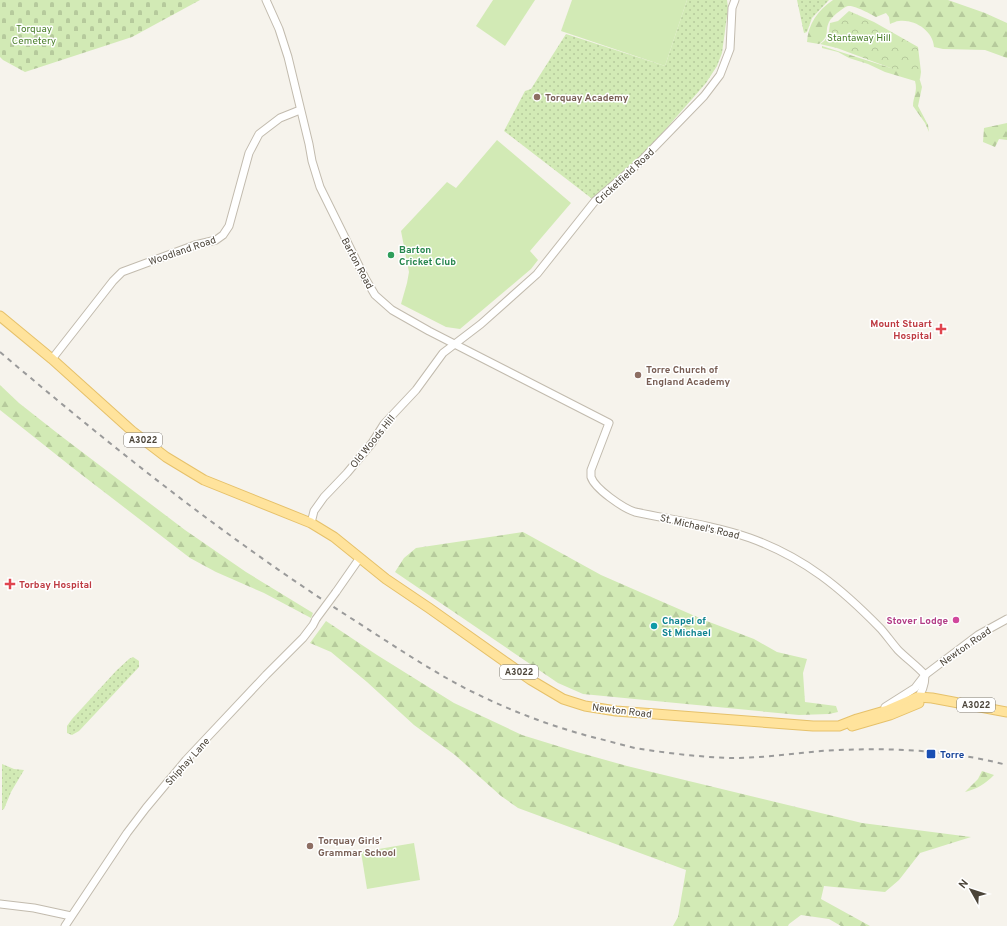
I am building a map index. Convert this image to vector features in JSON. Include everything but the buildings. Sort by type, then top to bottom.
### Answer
[{"type":"main road","name":"A3022","points":[[0,316],[52,359],[132,431],[166,457],[204,480],[311,524]]},
{"type":"main road","name":"Newton Road","points":[[311,524],[334,537],[386,579],[487,650],[562,699],[585,706],[616,711],[813,726],[839,726],[874,713]]},
{"type":"main road","name":"A3022","points":[[874,713],[888,710],[918,697],[944,700],[1007,712]]},
{"type":"main road","name":"A3022","points":[[839,726],[869,722],[903,711],[911,706],[944,700]]},
{"type":"street","name":"Barton Road","points":[[266,0],[279,29],[294,77],[312,161],[320,187],[364,278],[375,295],[392,310],[454,344],[609,423]]},
{"type":"street","name":"Cricketfield Road","points":[[454,344],[482,324],[537,274],[596,201],[638,164],[701,100],[720,75],[730,49],[732,8],[735,0]]},
{"type":"street","name":"Woodland Road","points":[[52,359],[113,281],[122,272],[195,245],[216,240],[223,234],[229,226],[249,153],[259,134],[280,118],[300,110]]},
{"type":"street","name":"Old Woods Hill","points":[[311,524],[314,511],[324,497],[347,473],[372,443],[384,424],[416,390],[443,353],[454,344]]},
{"type":"street","name":"St. Michael's Road","points":[[609,423],[591,470],[591,478],[617,502],[634,512],[732,533],[771,547],[800,561],[845,594],[881,630],[898,650],[925,675]]},
{"type":"street","name":"Shiphay Lane","points":[[65,926],[127,833],[146,808],[186,760],[266,675],[304,638],[359,558]]},
{"type":"street","name":"Newton Road","points":[[874,713],[915,688],[925,675],[978,635],[1007,619]]},
{"type":"street","points":[[925,675],[926,690],[932,698]]},
{"type":"street","points":[[911,706],[918,697],[925,683]]},
{"type":"street","points":[[0,904],[34,908],[71,916]]},
{"type":"green space","name":"Torquay Cemetery","points":[[0,0],[200,0],[132,37],[25,72],[0,57]]},
{"type":"green space","points":[[493,0],[535,0],[505,46],[476,26]]},
{"type":"green space","points":[[572,0],[687,0],[665,66],[561,31]]},
{"type":"green space","points":[[687,0],[727,0],[728,8],[722,53],[717,66],[706,83],[644,154],[595,201],[504,131],[525,91],[531,89],[566,34],[665,66]]},
{"type":"green space","points":[[797,0],[829,0],[812,18],[807,32],[804,33]]},
{"type":"green space","points":[[833,0],[948,0],[985,13],[1007,23],[1007,58],[985,50],[943,49],[934,47],[933,41],[927,31],[917,24],[898,21],[890,24],[889,17],[886,13],[876,17],[851,6],[844,8],[832,18],[829,22],[826,36],[823,41],[819,44],[807,42],[809,29],[818,13]]},
{"type":"green space","name":"Stantaway Hill","points":[[849,11],[874,22],[918,47],[921,72],[920,79],[837,48],[820,44],[827,38],[830,23],[838,21]]},
{"type":"green space","points":[[822,46],[919,77],[922,87],[918,106],[928,125],[929,132],[925,123],[913,106],[916,91],[915,81],[885,72],[868,64],[849,58],[838,52],[822,48]]},
{"type":"green space","points":[[1007,123],[1007,140],[999,139],[995,147],[983,142],[984,128]]},
{"type":"green space","points":[[497,140],[571,203],[530,251],[538,260],[531,269],[460,329],[446,327],[401,304],[409,272],[401,231],[447,182],[456,188]]},
{"type":"green space","points":[[0,385],[19,403],[61,436],[185,530],[246,572],[313,613],[311,618],[264,593],[216,572],[190,558],[0,410]]},
{"type":"green space","points":[[523,532],[601,575],[704,620],[754,639],[777,652],[807,659],[803,673],[805,702],[836,706],[838,712],[829,714],[799,715],[583,694],[558,683],[395,572],[404,558],[416,548]]},
{"type":"green space","points":[[326,621],[454,703],[522,735],[627,766],[862,823],[971,837],[920,853],[899,880],[885,892],[824,886],[821,899],[870,926],[841,926],[829,919],[801,915],[788,926],[673,926],[678,917],[686,870],[518,808],[501,796],[455,755],[414,725],[367,682],[331,652],[310,643]]},
{"type":"green space","points":[[133,657],[139,661],[139,667],[79,731],[72,735],[67,733],[67,726],[72,719],[116,671]]},
{"type":"green space","points":[[2,764],[14,769],[24,770],[11,792],[4,809],[2,810]]},
{"type":"green space","points":[[982,771],[994,775],[981,786],[965,792],[978,779]]},
{"type":"green space","points":[[414,843],[420,880],[367,889],[361,852]]},
{"type":"railway","points":[[0,352],[130,459],[264,560],[420,663],[459,685],[509,709],[561,728],[635,748],[659,752],[742,758],[821,751],[891,749],[938,752],[1007,765]]},
{"type":"place","name":"Torquay Academy","points":[[537,97]]},
{"type":"place","name":"Barton Cricket Club","points":[[391,255]]},
{"type":"place","name":"Mount Stuart Hospital","points":[[941,329]]},
{"type":"place","name":"Torre Church of England Academy","points":[[638,375]]},
{"type":"place","name":"Torbay Hospital","points":[[10,584]]},
{"type":"place","name":"Stover Lodge","points":[[956,620]]},
{"type":"place","name":"Chapel of St Michael","points":[[654,626]]},
{"type":"place","name":"Torre","points":[[931,754]]},
{"type":"place","name":"Torquay Girls' Grammar School","points":[[310,846]]}]
